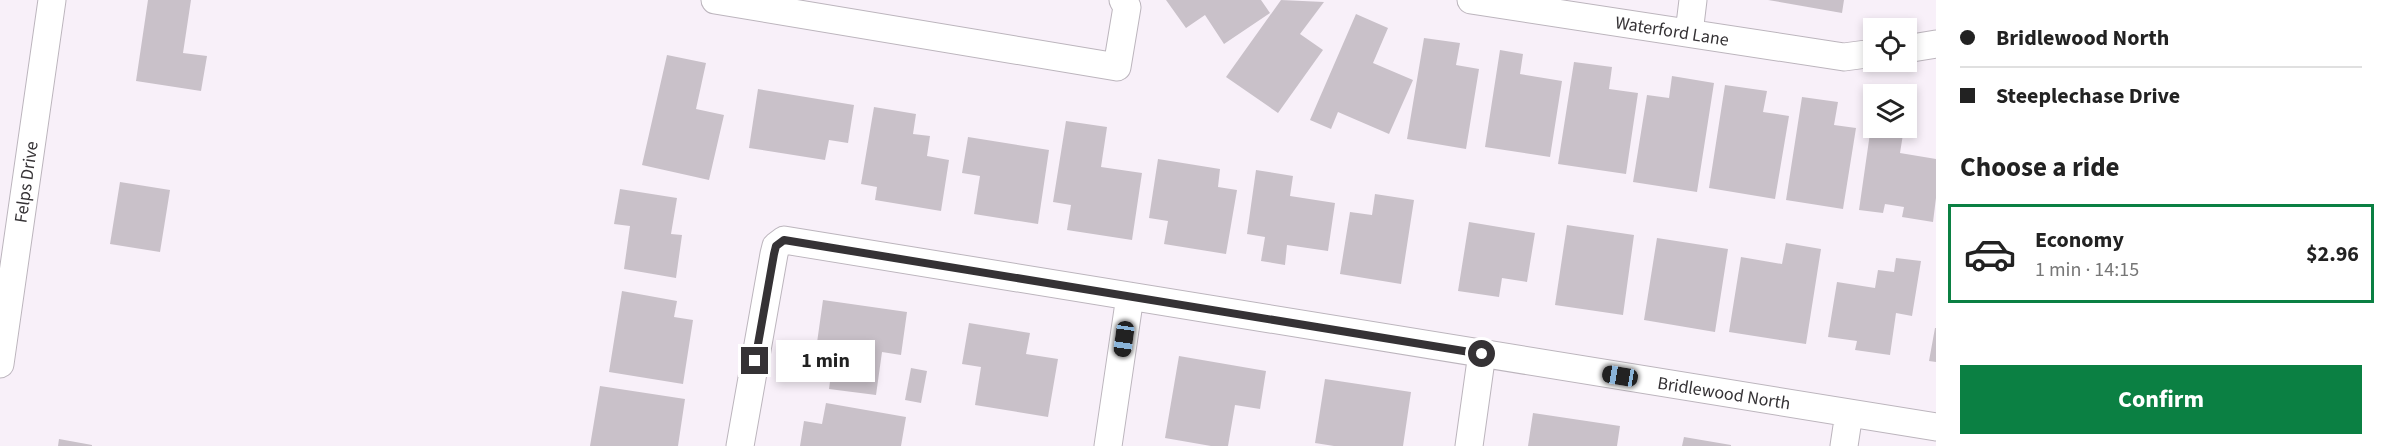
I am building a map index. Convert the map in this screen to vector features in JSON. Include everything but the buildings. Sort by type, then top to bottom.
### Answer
[{"type":"street","name":"Felps Drive","points":[[0,364],[52,0]]},
{"type":"street","points":[[714,0],[1117,67],[1127,7],[1123,0]]},
{"type":"street","name":"Waterford Lane","points":[[1471,0],[1844,57],[1863,54]]},
{"type":"street","points":[[1689,33],[1693,0]]},
{"type":"street","points":[[1917,47],[1936,44]]},
{"type":"street","name":"Bridlewood North","points":[[740,446],[774,254],[776,246],[784,240],[1936,427]]},
{"type":"street","points":[[1108,446],[1130,296]]},
{"type":"street","points":[[1469,446],[1482,354]]},
{"type":"street","points":[[1844,446],[1849,413]]},
{"type":"route","points":[[755,361],[774,254],[776,246],[784,240],[1482,354]]}]
